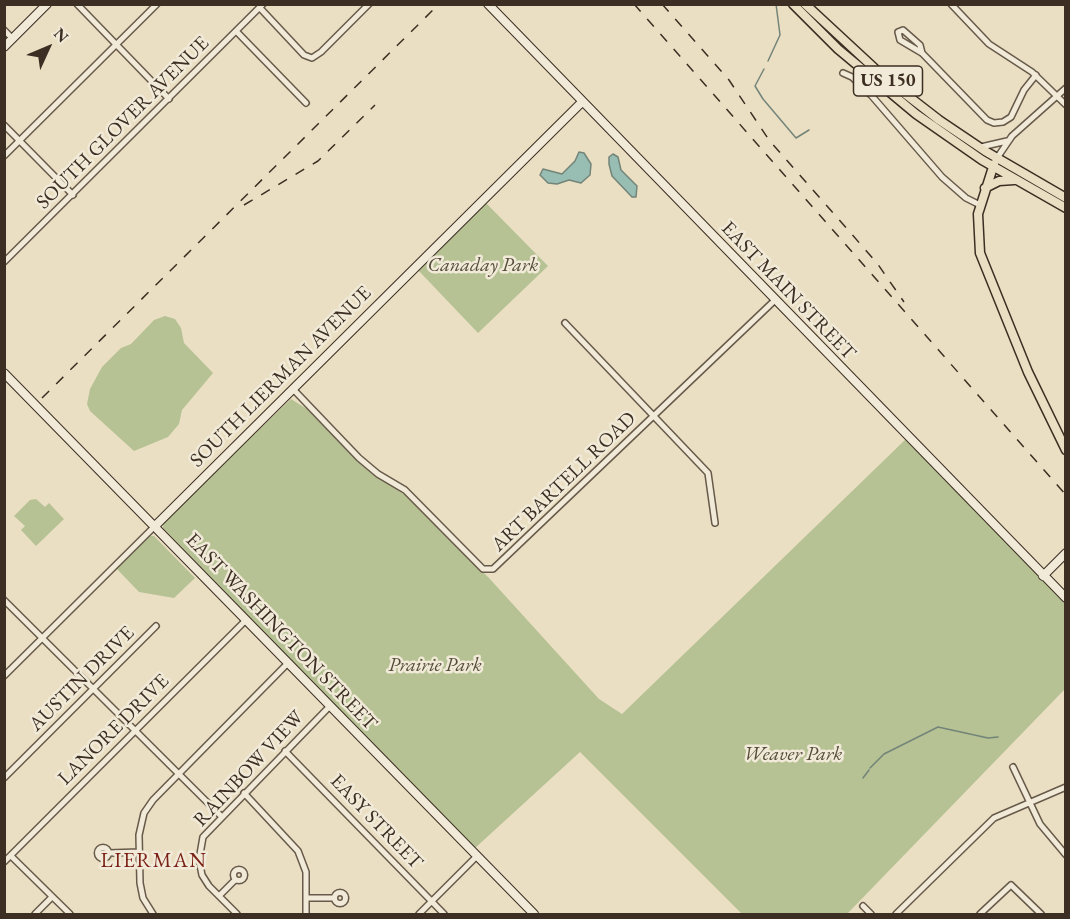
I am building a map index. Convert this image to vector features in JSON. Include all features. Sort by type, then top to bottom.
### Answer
[{"type":"main road","points":[[4,47],[47,4]]},
{"type":"main road","name":"EAST MAIN STREET","points":[[488,4],[1065,598]]},
{"type":"main road","name":"US 150","points":[[793,4],[890,94],[992,167]]},
{"type":"main road","name":"US 150","points":[[806,4],[886,79],[997,158]]},
{"type":"main road","name":"SOUTH LIERMAN AVENUE","points":[[153,528],[582,102]]},
{"type":"main road","points":[[1065,198],[997,158],[980,205],[977,234],[985,267],[1031,381],[1065,450]]},
{"type":"main road","points":[[992,167],[1065,208]]},
{"type":"main road","points":[[985,188],[999,181],[1014,180]]},
{"type":"main road","name":"EAST WASHINGTON STREET","points":[[4,375],[534,915]]},
{"type":"main road","points":[[1043,576],[1065,553]]},
{"type":"main road","name":"EAST WASHINGTON STREET","points":[[476,858],[529,915]]},
{"type":"street","points":[[77,4],[169,99]]},
{"type":"street","points":[[4,156],[157,4]]},
{"type":"street","points":[[252,4],[260,7],[307,57],[316,57],[369,4]]},
{"type":"street","points":[[951,4],[989,44],[1036,75],[1065,105]]},
{"type":"street","name":"SOUTH GLOVER AVENUE","points":[[4,262],[260,7]]},
{"type":"street","points":[[4,30],[13,39]]},
{"type":"street","points":[[922,53],[920,45],[903,30],[898,32],[900,40],[922,53],[987,120],[994,123],[1003,123],[1011,117],[1024,90],[1036,75]]},
{"type":"street","points":[[236,31],[306,103]]},
{"type":"street","points":[[843,73],[852,77],[871,95],[938,173],[958,192],[980,205]]},
{"type":"street","points":[[997,158],[1008,140],[1065,88]]},
{"type":"street","points":[[4,125],[73,195]]},
{"type":"street","points":[[979,147],[993,146],[1008,140]]},
{"type":"street","name":"ART BARTELL ROAD","points":[[293,389],[359,458],[378,474],[405,490],[485,570],[496,567],[774,301]]},
{"type":"street","points":[[565,323],[708,473],[715,523]]},
{"type":"street","name":"SOUTH LIERMAN AVENUE","points":[[4,676],[153,528]]},
{"type":"street","points":[[4,600],[221,816]]},
{"type":"street","name":"LANORE DRIVE","points":[[4,862],[245,621]]},
{"type":"street","name":"AUSTIN DRIVE","points":[[4,778],[156,626]]},
{"type":"street","points":[[153,915],[141,891],[140,826],[144,813],[179,774],[287,665]]},
{"type":"street","name":"RAINBOW VIEW","points":[[237,915],[204,879],[199,860],[203,837],[328,707]]},
{"type":"street","name":"EASY STREET","points":[[285,751],[444,915]]},
{"type":"street","points":[[1013,767],[1045,833],[1065,855]]},
{"type":"street","points":[[896,915],[994,818],[1065,787]]},
{"type":"street","points":[[243,794],[298,851],[306,872],[306,915]]},
{"type":"street","points":[[109,853],[139,852]]},
{"type":"street","points":[[11,856],[70,915]]},
{"type":"street","points":[[419,915],[476,858]]},
{"type":"street","points":[[219,896],[235,880]]},
{"type":"street","points":[[980,915],[1011,885],[1041,915]]},
{"type":"street","points":[[35,915],[52,897]]},
{"type":"street","points":[[307,898],[333,898]]},
{"type":"street","points":[[863,906],[871,915]]},
{"type":"green space","name":"Canaday Park","points":[[485,202],[548,266],[478,333],[417,269]]},
{"type":"green space","points":[[165,316],[175,319],[181,328],[184,343],[213,373],[182,410],[179,424],[168,437],[134,451],[90,411],[87,404],[90,389],[102,367],[121,348],[131,344],[154,320]]},
{"type":"green space","points":[[291,399],[307,409],[363,466],[406,496],[489,578],[599,699],[622,714],[907,438],[1065,600],[1065,689],[847,914],[742,914],[580,752],[474,849],[163,528],[164,521]]},
{"type":"green space","points":[[36,499],[45,507],[49,503],[64,519],[36,546],[21,530],[25,526],[14,516],[30,500]]},
{"type":"green space","points":[[149,536],[154,536],[195,578],[174,598],[139,592],[116,568]]},
{"type":"water","points":[[579,152],[584,153],[591,164],[590,175],[581,183],[569,180],[557,184],[548,183],[540,175],[543,169],[562,174],[575,161]]},
{"type":"water","points":[[613,154],[618,157],[621,170],[637,186],[636,197],[632,197],[612,176],[609,157]]},
{"type":"waterway","points":[[768,61],[780,35],[776,4]]},
{"type":"waterway","points":[[764,69],[755,86],[763,99],[796,138],[809,130]]},
{"type":"waterway","points":[[870,768],[884,754],[938,727],[988,738],[998,737]]},
{"type":"waterway","points":[[863,778],[869,770]]},
{"type":"railway","points":[[42,398],[439,4]]},
{"type":"railway","points":[[634,4],[1066,495]]},
{"type":"railway","points":[[662,4],[729,80],[769,140],[877,263],[904,302]]},
{"type":"railway","points":[[244,205],[318,161],[375,105]]},
{"type":"district","name":"LIERMAN","points":[[154,861]]},
{"type":"park label","name":"Prairie Park","points":[[435,666]]},
{"type":"park label","name":"Weaver Park","points":[[793,755]]}]
